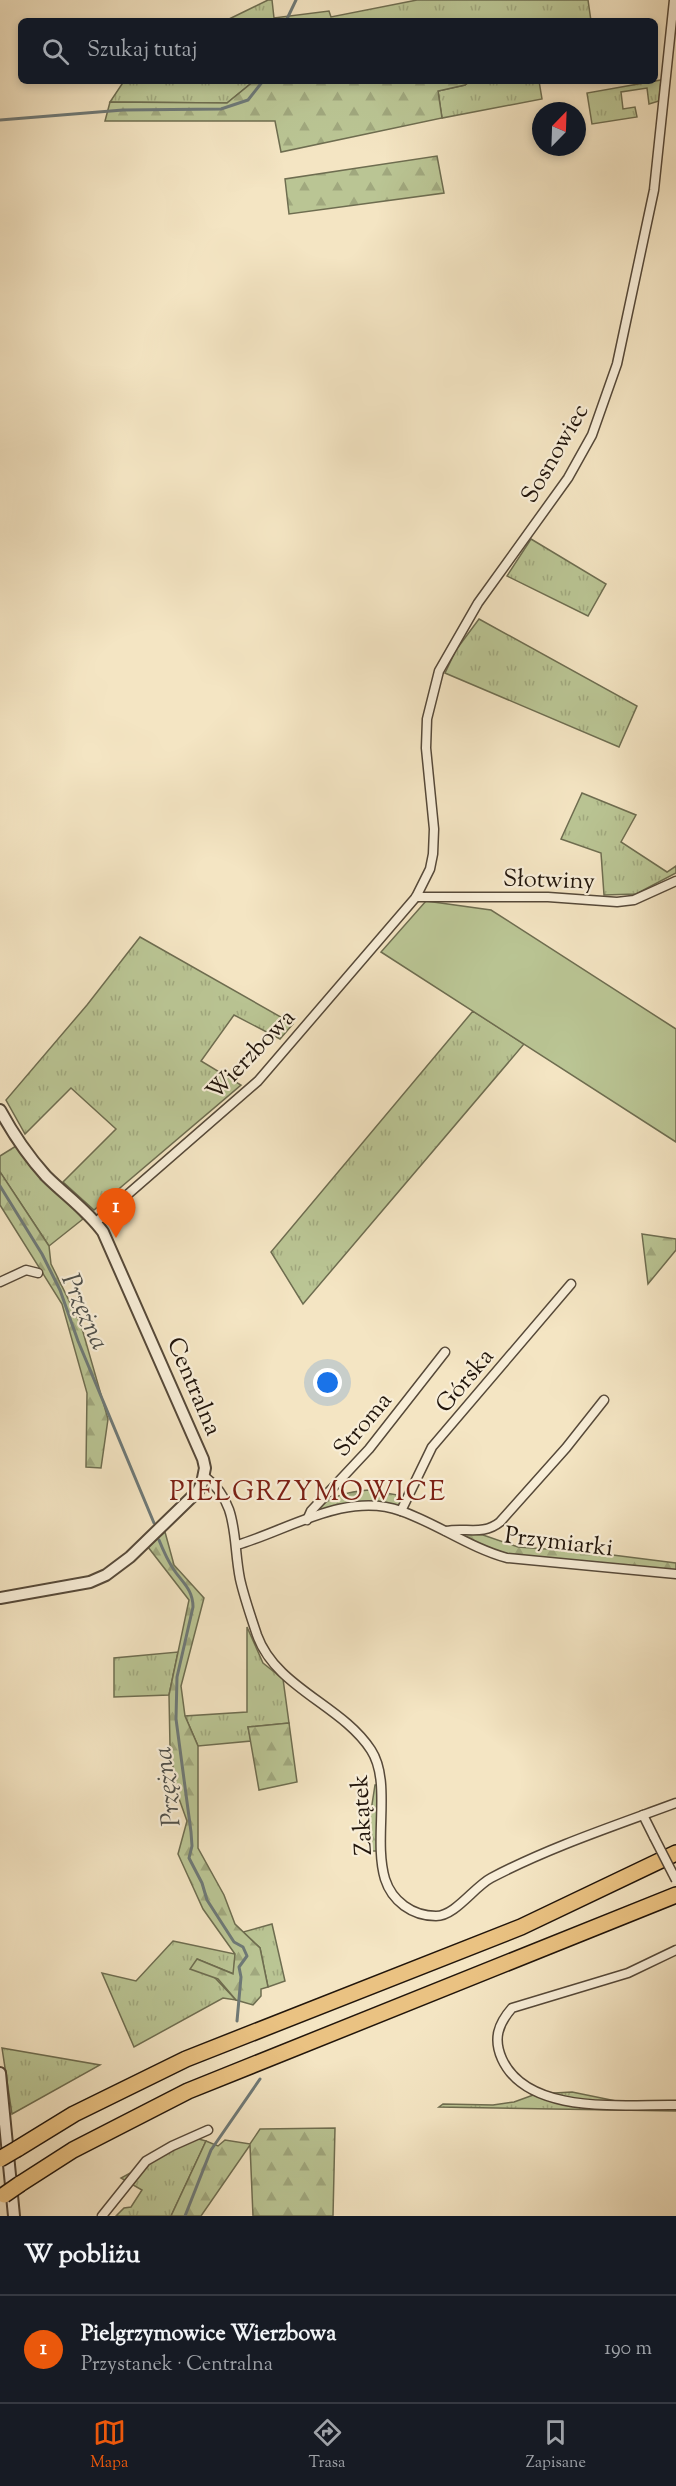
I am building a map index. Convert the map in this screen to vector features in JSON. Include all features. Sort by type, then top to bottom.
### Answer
[{"type":"highway","points":[[0,2159],[74,2114],[186,2059],[521,1927],[676,1853]]},
{"type":"highway","points":[[2,2196],[73,2150],[188,2091],[676,1895]]},
{"type":"street","name":"Sosnowiec","points":[[416,897],[430,869],[433,854],[434,829],[426,748],[427,719],[439,671],[478,603],[574,468],[599,418],[616,364],[654,190],[674,0]]},
{"type":"street","name":"Słotwiny","points":[[416,897],[548,897],[617,902],[634,900],[676,881]]},
{"type":"street","name":"Wierzbowa","points":[[96,1222],[258,1081],[416,897]]},
{"type":"street","name":"Centralna","points":[[0,1110],[17,1140],[46,1175],[96,1222],[109,1242],[199,1449],[205,1468],[204,1476]]},
{"type":"street","points":[[0,1282],[26,1270],[38,1274]]},
{"type":"street","name":"Górska","points":[[401,1511],[432,1447],[571,1284]]},
{"type":"street","name":"Stroma","points":[[307,1520],[310,1510],[369,1449],[445,1352]]},
{"type":"street","points":[[446,1531],[462,1529],[477,1531],[494,1527],[566,1448],[604,1400]]},
{"type":"street","name":"Zakątek","points":[[204,1476],[221,1490],[225,1498],[237,1545],[240,1578],[262,1647],[287,1676],[357,1733],[371,1749],[378,1763],[381,1785],[379,1850],[391,1892],[409,1910],[437,1916],[456,1907],[489,1879],[588,1836],[676,1803]]},
{"type":"street","points":[[0,1598],[90,1582],[106,1575],[130,1557],[198,1491],[204,1476]]},
{"type":"street","name":"Przymiarki","points":[[237,1545],[307,1520],[360,1505],[401,1511],[486,1551],[507,1558],[676,1574]]},
{"type":"street","points":[[644,1815],[676,1880]]},
{"type":"street","points":[[676,1950],[628,1973],[512,2008],[504,2017],[497,2032],[498,2051],[506,2067],[528,2088],[543,2096],[566,2103],[676,2105]]},
{"type":"street","points":[[0,2073],[14,2216]]},
{"type":"street","points":[[102,2216],[146,2161],[208,2130]]},
{"type":"green space","points":[[268,0],[272,0],[274,18],[231,18]]},
{"type":"green space","points":[[417,0],[588,0],[591,18],[274,18],[329,11],[331,17]]},
{"type":"green space","points":[[661,80],[659,101],[649,104],[647,88],[621,92],[623,109],[635,107],[637,117],[592,124],[587,93],[638,84],[658,84],[658,81]]},
{"type":"green space","points":[[122,84],[250,84],[227,103],[110,102]]},
{"type":"green space","points":[[250,84],[466,84],[438,91],[442,118],[281,152],[275,121],[105,121],[110,102],[227,103]]},
{"type":"green space","points":[[540,84],[542,99],[442,118],[438,91],[465,85]]},
{"type":"green space","points":[[437,156],[444,193],[289,214],[285,179]]},
{"type":"green space","points":[[531,539],[606,584],[588,616],[507,576]]},
{"type":"green space","points":[[479,619],[637,706],[619,747],[445,673],[456,650]]},
{"type":"green space","points":[[582,793],[636,815],[621,842],[667,872],[676,866],[676,873],[636,894],[604,895],[601,853],[561,839]]},
{"type":"green space","points":[[426,901],[491,910],[676,1029],[676,1142],[381,952]]},
{"type":"green space","points":[[140,937],[293,1024],[280,1039],[234,1015],[201,1061],[241,1085],[94,1210],[63,1182],[116,1129],[71,1088],[25,1134],[6,1100],[87,1005]]},
{"type":"green space","points":[[473,1011],[524,1044],[303,1304],[271,1252]]},
{"type":"green space","points":[[16,1146],[83,1219],[49,1246],[0,1172],[0,1156]]},
{"type":"green space","points":[[0,1172],[49,1246],[51,1264],[81,1325],[108,1419],[101,1468],[86,1467],[87,1393],[62,1304],[0,1205]]},
{"type":"green space","points":[[642,1234],[676,1239],[676,1250],[648,1284]]},
{"type":"green space","points":[[369,1490],[403,1496],[398,1507],[367,1502],[315,1513],[319,1507],[331,1499]]},
{"type":"green space","points":[[165,1532],[174,1565],[204,1598],[181,1686],[185,1716],[198,1746],[198,1848],[224,1895],[235,1924],[260,1948],[268,1987],[261,1989],[261,1996],[253,2005],[236,2000],[218,1979],[190,1969],[197,1959],[233,1974],[235,1954],[203,1909],[178,1854],[187,1821],[177,1793],[170,1747],[169,1695],[189,1600],[148,1547]]},
{"type":"green space","points":[[453,1532],[483,1535],[518,1547],[589,1552],[676,1563],[676,1571],[508,1554],[484,1547]]},
{"type":"green space","points":[[247,1627],[263,1663],[283,1679],[289,1723],[248,1727],[251,1741],[198,1746],[185,1716],[247,1712]]},
{"type":"green space","points":[[178,1652],[169,1695],[114,1697],[114,1658]]},
{"type":"green space","points":[[289,1723],[297,1782],[259,1790],[248,1727]]},
{"type":"green space","points":[[375,1785],[379,1785],[378,1851],[371,1851],[369,1824]]},
{"type":"green space","points":[[272,1924],[285,1981],[268,1987],[260,1948],[243,1932]]},
{"type":"green space","points":[[173,1941],[235,1954],[234,1974],[197,1959],[236,2000],[223,1998],[134,2047],[102,1973],[136,1981]]},
{"type":"green space","points":[[2,2048],[100,2065],[12,2114]]},
{"type":"green space","points":[[572,2092],[616,2101],[676,2102],[676,2111],[439,2107],[443,2104],[493,2105],[514,2102],[536,2094]]},
{"type":"green space","points":[[335,2128],[333,2216],[253,2216],[250,2145],[201,2216],[171,2216],[206,2141],[218,2146],[225,2140],[250,2144],[260,2129]]},
{"type":"green space","points":[[195,2138],[206,2141],[171,2216],[116,2216],[124,2208],[131,2207],[142,2190],[121,2178]]},
{"type":"waterway","name":"Przężna","points":[[287,18],[296,0]]},
{"type":"waterway","name":"Przężna","points":[[0,120],[123,110],[221,109],[248,100],[261,84]]},
{"type":"waterway","name":"Przężna","points":[[0,1186],[42,1254],[60,1290],[78,1341],[154,1523]]},
{"type":"waterway","name":"Przężna","points":[[159,1540],[193,1601],[177,1677],[176,1719],[191,1832],[192,1846],[189,1858],[202,1883],[207,1900],[234,1942],[243,1947],[247,1956],[239,1967],[241,1977],[237,2021]]},
{"type":"waterway","name":"Przężna","points":[[185,2216],[211,2150],[260,2079]]},
{"type":"place","name":"Pielgrzymowice Wierzbowa","points":[[116,1238]]},
{"type":"district","name":"PIELGRZYMOWICE","points":[[308,1491]]}]
